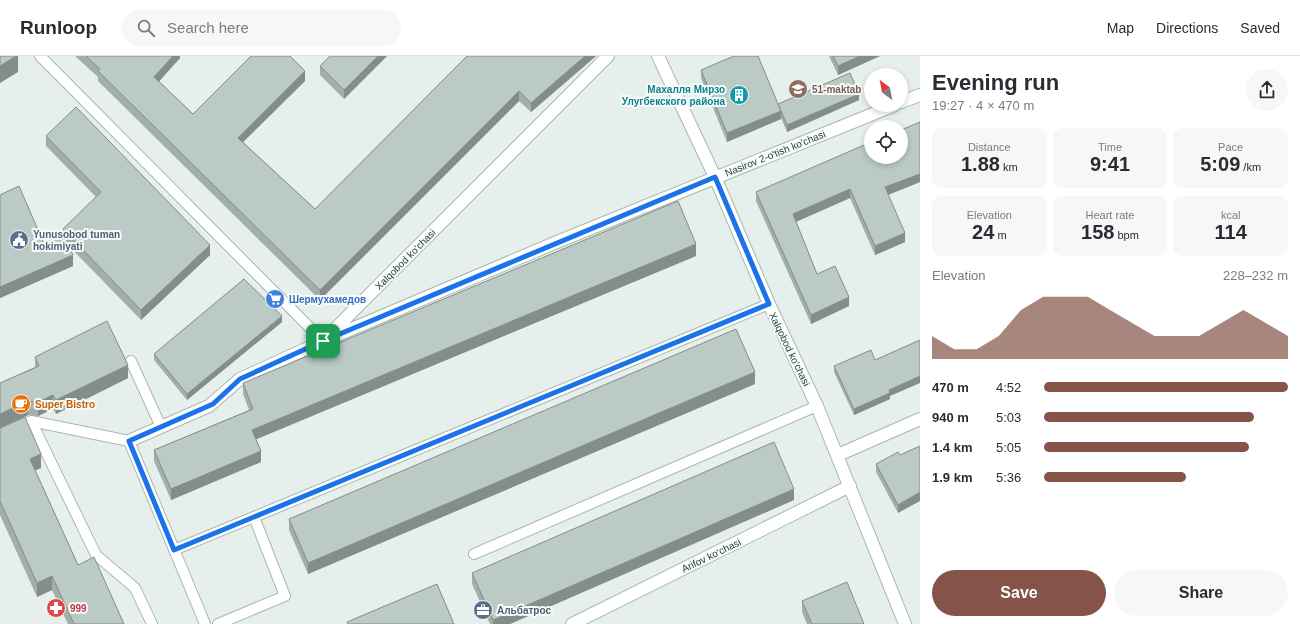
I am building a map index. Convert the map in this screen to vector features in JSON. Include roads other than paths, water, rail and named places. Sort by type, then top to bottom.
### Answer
[{"type":"street","name":"Xalqobod ko'chasi","points":[[129,441],[213,404],[240,379],[323,341],[608,56]]},
{"type":"street","name":"Xalqobod ko'chasi","points":[[658,56],[715,177],[769,304],[817,406],[905,624]]},
{"type":"street","points":[[908,99],[920,95]]},
{"type":"street","name":"Nasirov 2-o'tish ko'chasi","points":[[323,341],[715,177],[878,112]]},
{"type":"street","points":[[838,455],[920,419]]},
{"type":"street","name":"Arifov ko‘chasi","points":[[572,624],[850,486]]},
{"type":"lane","points":[[40,56],[323,341]]},
{"type":"lane","points":[[174,550],[769,304]]},
{"type":"lane","points":[[131,361],[161,427]]},
{"type":"lane","points":[[474,554],[817,406]]},
{"type":"lane","points":[[31,422],[96,555],[135,588],[152,624]]},
{"type":"lane","points":[[0,435],[31,422],[129,441],[205,624]]},
{"type":"lane","points":[[218,624],[285,596],[254,517]]},
{"type":"place","name":"51-maktab","points":[[798,89]]},
{"type":"place","name":"Махалля Мирзо Улугбекского района","points":[[739,95]]},
{"type":"place","name":"Yunusobod tuman hokimiyati","points":[[19,240]]},
{"type":"place","name":"Шермухамедов","points":[[275,299]]},
{"type":"place","name":"Super Bistro","points":[[21,404]]},
{"type":"place","name":"999","points":[[56,608]]},
{"type":"place","name":"Альбатрос","points":[[483,610]]}]
